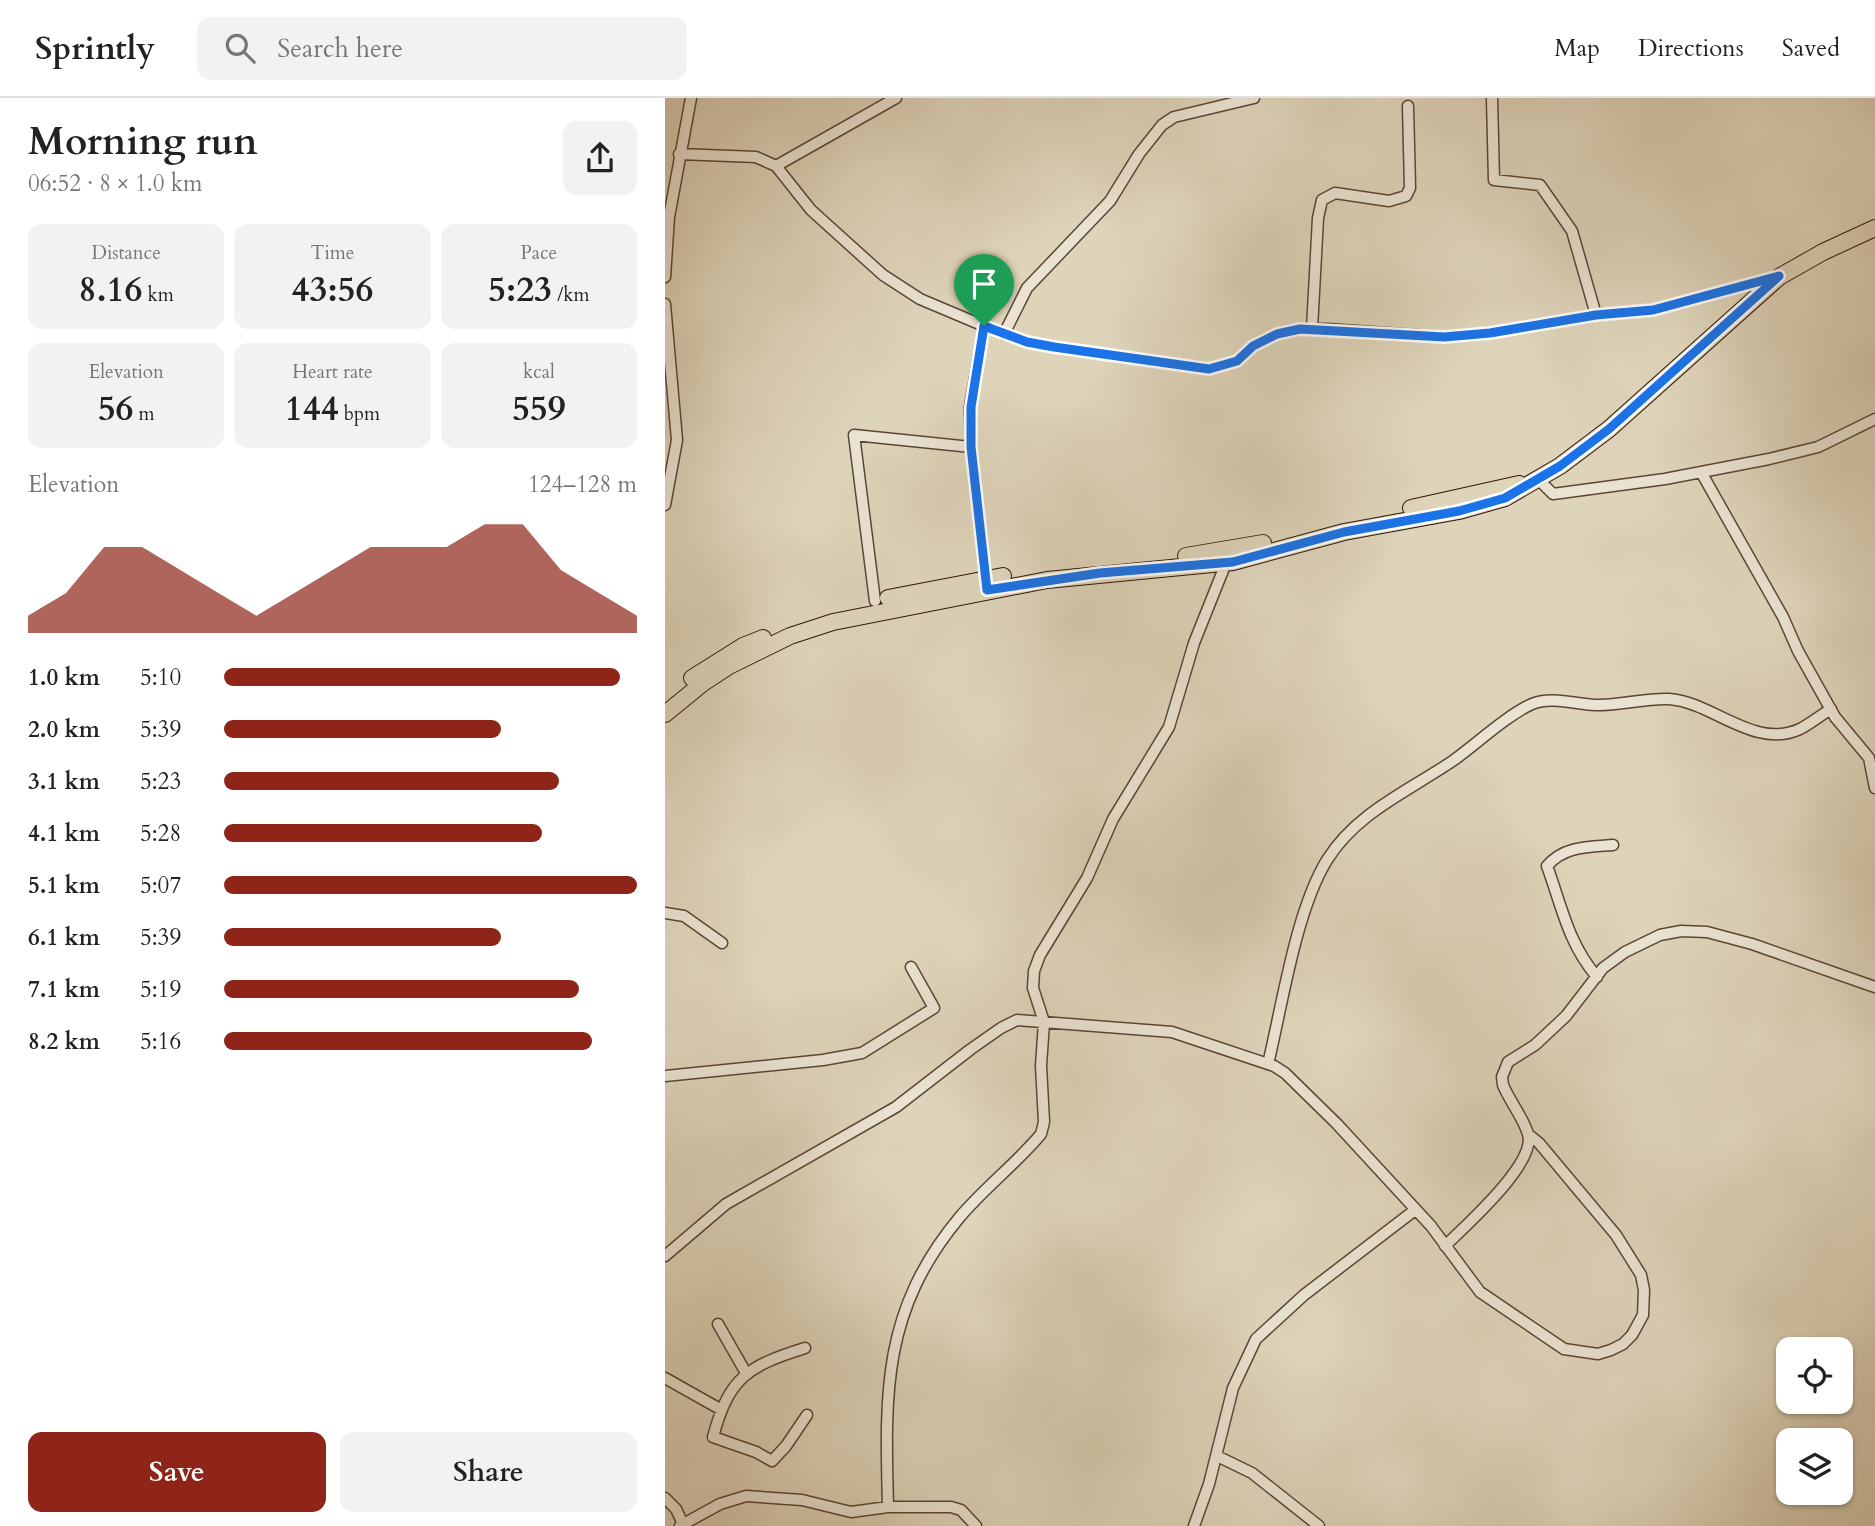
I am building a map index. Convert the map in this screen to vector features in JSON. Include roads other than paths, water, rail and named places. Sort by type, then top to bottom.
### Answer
[{"type":"main road","points":[[665,714],[703,682],[752,654],[790,636],[833,621],[1053,569],[1225,557],[1538,480],[1609,429],[1779,276],[1875,228]]},
{"type":"main road","points":[[665,702],[709,665],[744,646],[817,616],[875,601],[986,584]]},
{"type":"street","points":[[665,277],[670,218],[691,98]]},
{"type":"street","points":[[776,166],[896,98]]},
{"type":"street","points":[[1004,334],[1027,288],[1110,201],[1139,153],[1162,125],[1174,117],[1254,98]]},
{"type":"street","points":[[1492,98],[1494,180],[1540,185],[1572,231],[1596,315]]},
{"type":"street","points":[[1312,329],[1318,218],[1322,200],[1335,192],[1389,201],[1406,197],[1411,188],[1408,106]]},
{"type":"street","points":[[680,154],[755,157],[776,166],[811,209],[883,275],[920,299],[984,326],[1054,347],[1209,369],[1237,361],[1253,346],[1277,334],[1312,329],[1444,337],[1490,333],[1596,315],[1653,310],[1779,276]]},
{"type":"street","points":[[665,304],[677,440],[665,505]]},
{"type":"street","points":[[984,326],[971,407],[971,447],[986,584]]},
{"type":"street","points":[[1538,480],[1553,494],[1600,490],[1701,472],[1818,447],[1875,419]]},
{"type":"street","points":[[875,601],[854,435],[971,447]]},
{"type":"street","points":[[1701,472],[1783,617],[1798,651],[1831,709],[1869,758],[1875,788]]},
{"type":"street","points":[[888,1507],[885,1417],[894,1346],[902,1316],[916,1284],[958,1219],[1041,1134],[1044,1122],[1041,1066],[1044,1022],[1033,988],[1037,963],[1087,878],[1113,819],[1169,727],[1194,643],[1225,557]]},
{"type":"street","points":[[1268,1064],[1301,924],[1315,883],[1326,861],[1342,839],[1366,815],[1451,762],[1532,704],[1549,701],[1597,705],[1675,700],[1762,733],[1799,730],[1831,709]]},
{"type":"street","points":[[1597,977],[1567,932],[1547,866],[1561,852],[1580,847],[1613,845]]},
{"type":"street","points":[[665,913],[684,916],[722,943]]},
{"type":"street","points":[[665,1256],[726,1204],[896,1107],[1000,1028],[1017,1020],[1172,1032],[1268,1064],[1285,1073],[1337,1124],[1415,1210],[1480,1292],[1564,1349],[1598,1353],[1623,1344],[1632,1335],[1643,1315],[1644,1290],[1641,1275],[1616,1235],[1528,1133],[1503,1085],[1504,1069],[1508,1062],[1535,1045],[1566,1016],[1603,968],[1641,942],[1660,934],[1681,931],[1707,932],[1752,944],[1875,987]]},
{"type":"street","points":[[665,1076],[823,1060],[862,1053],[934,1008],[911,967]]},
{"type":"street","points":[[1445,1246],[1497,1194],[1515,1171],[1527,1149],[1528,1133]]},
{"type":"street","points":[[1194,1526],[1217,1456],[1233,1388],[1256,1339],[1304,1295],[1415,1210]]},
{"type":"street","points":[[718,1325],[746,1373]]},
{"type":"street","points":[[804,1348],[767,1360],[746,1373],[720,1409],[713,1437],[756,1452],[772,1461],[786,1447],[807,1415]]},
{"type":"street","points":[[665,1378],[720,1409]]},
{"type":"street","points":[[1217,1456],[1252,1473],[1319,1526]]},
{"type":"street","points":[[665,1498],[675,1509],[681,1525],[720,1504],[746,1496],[802,1500],[851,1512],[888,1507],[951,1507],[961,1510],[976,1526]]}]
